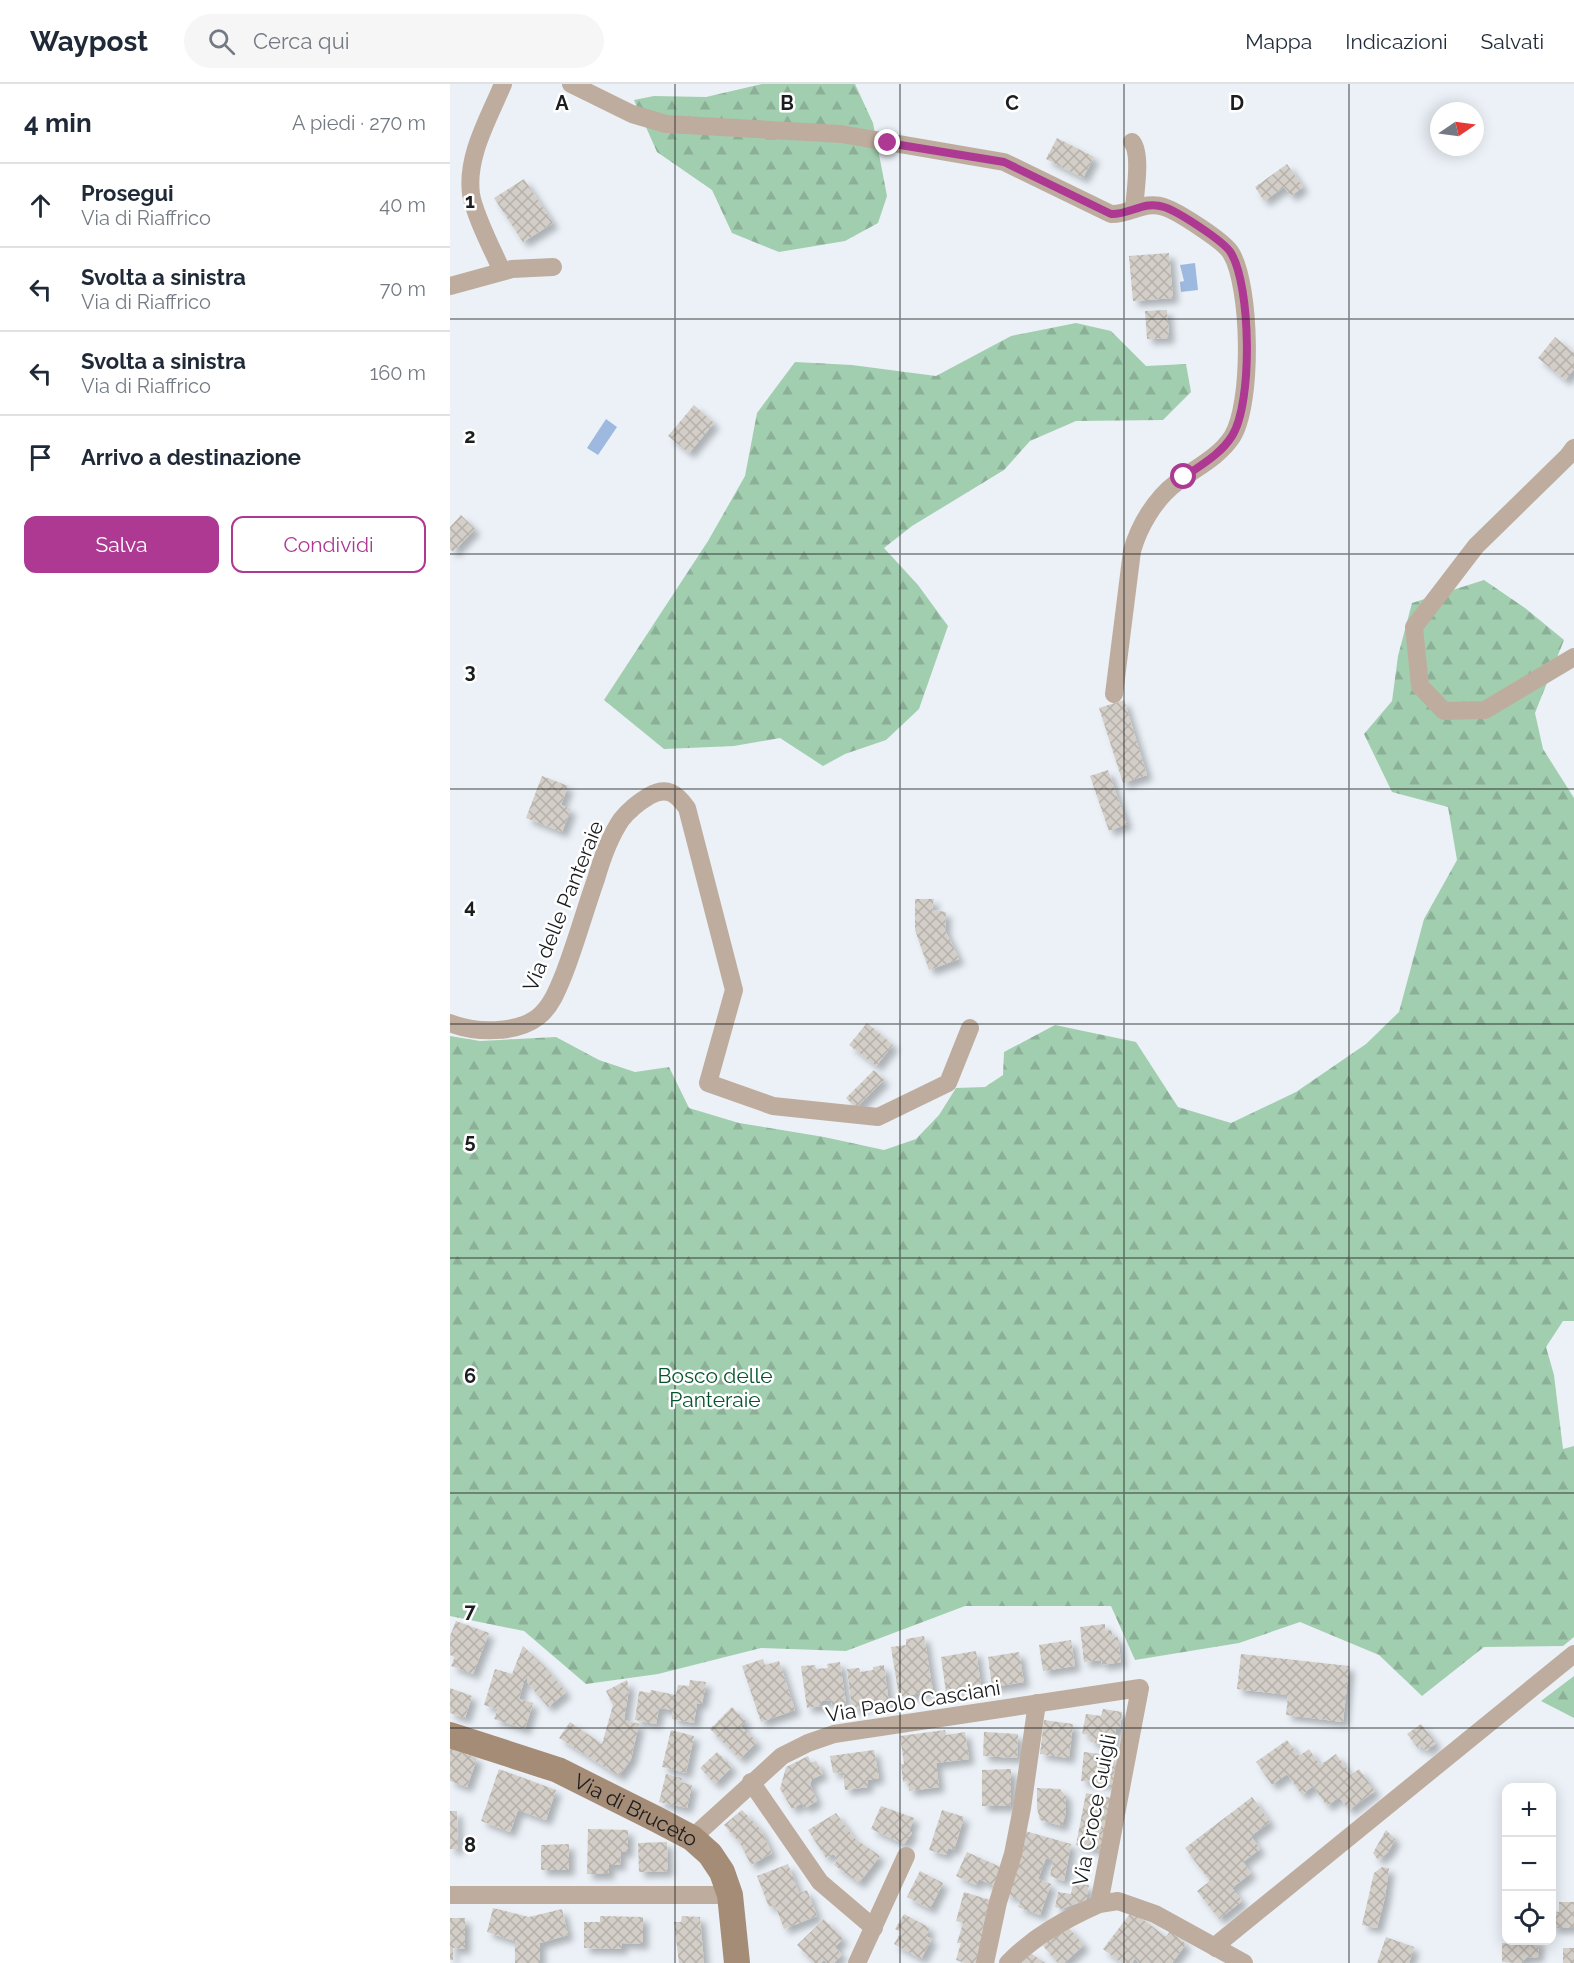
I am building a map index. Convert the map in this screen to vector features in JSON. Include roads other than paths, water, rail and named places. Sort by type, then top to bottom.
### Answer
[{"type":"main road","name":"Via di Bruceto","points":[[450,1735],[558,1770],[692,1838],[716,1861],[722,1872],[730,1895],[737,1963]]},
{"type":"street","points":[[502,271],[471,196],[470,175],[475,153],[503,84]]},
{"type":"street","points":[[571,84],[632,114],[666,124],[841,134],[989,158],[1018,167],[1111,214],[1118,214],[1148,204],[1174,211],[1231,252],[1244,295],[1247,360],[1240,416],[1233,435],[1222,450],[1167,491],[1145,519],[1136,536],[1113,694]]},
{"type":"street","points":[[1132,142],[1135,144],[1137,154],[1134,209]]},
{"type":"street","points":[[450,286],[502,271],[525,267],[553,267]]},
{"type":"street","points":[[1574,448],[1476,546],[1414,627],[1420,686],[1444,711],[1485,710],[1574,657]]},
{"type":"street","name":"Via delle Panteraie","points":[[450,1023],[464,1028],[498,1029],[521,1026],[538,1017],[551,1003],[564,975],[606,848],[622,819],[639,802],[657,791],[668,792],[678,797],[687,808],[734,990],[708,1083],[772,1107],[878,1117],[948,1083],[970,1028]]},
{"type":"street","points":[[1216,1948],[1229,1934],[1574,1654]]},
{"type":"street","name":"Via Paolo Casciani","points":[[692,1838],[782,1756],[808,1743],[834,1734],[1140,1688]]},
{"type":"street","name":"Via Croce Guigli","points":[[1008,1963],[1023,1948],[1066,1919],[1099,1904],[1140,1688]]},
{"type":"street","points":[[985,1963],[998,1902],[1013,1854],[1022,1808],[1036,1704]]},
{"type":"street","points":[[752,1782],[820,1882],[874,1928]]},
{"type":"street","points":[[857,1963],[906,1856]]},
{"type":"street","points":[[450,1895],[730,1895]]},
{"type":"street","points":[[1099,1904],[1118,1901],[1128,1903],[1155,1914],[1244,1963]]},
{"type":"water","points":[[1195,263],[1198,290],[1181,292],[1180,282],[1184,281],[1180,265]]},
{"type":"water","points":[[606,419],[617,427],[598,455],[587,448]]},
{"type":"park label","name":"Bosco delle Panteraie","points":[[715,1387]]}]
